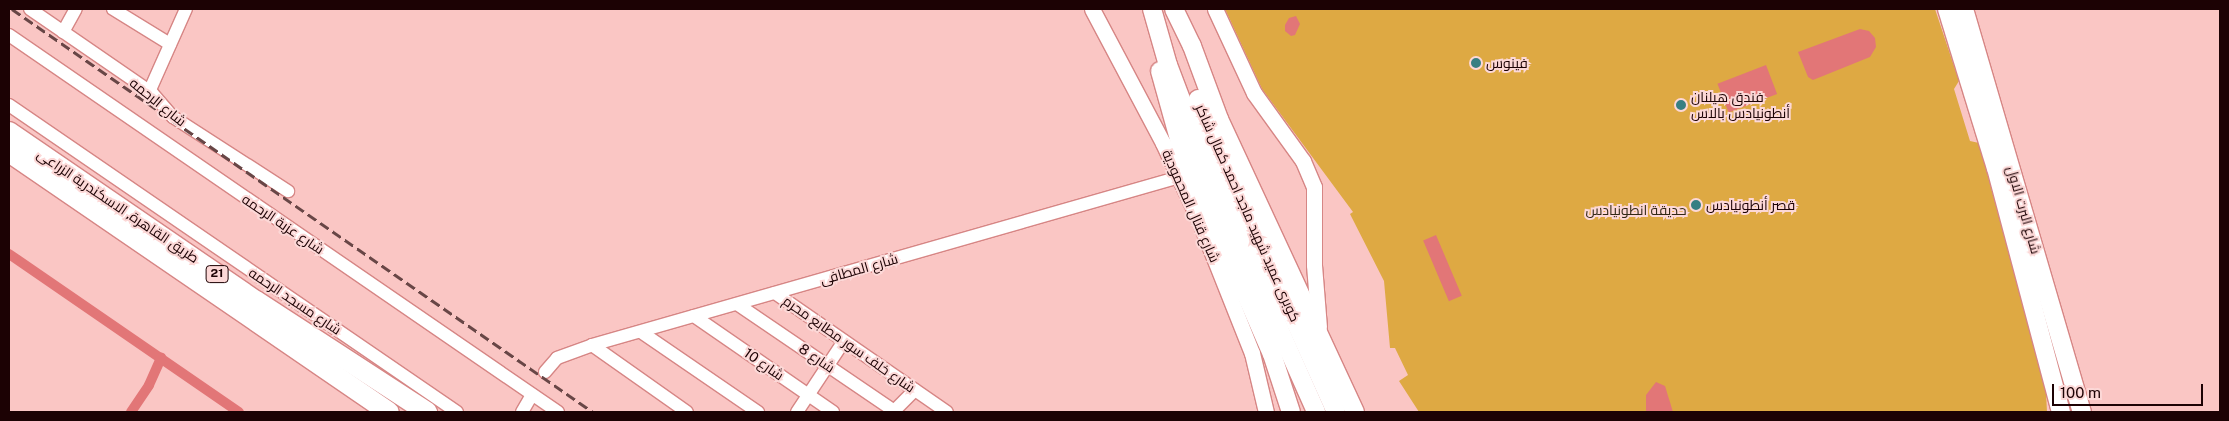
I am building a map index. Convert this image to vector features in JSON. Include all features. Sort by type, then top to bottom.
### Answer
[{"type":"highway","name":"طريق القاهرة, الاسكندرية الزراعى","points":[[9,132],[256,301],[427,412]]},
{"type":"highway","name":"طريق القاهرة, الاسكندرية الزراعى","points":[[9,152],[389,412]]},
{"type":"main road","points":[[1152,9],[1158,33],[1162,80],[1176,130],[1272,354],[1291,412]]},
{"type":"main road","points":[[1172,9],[1192,46],[1219,119],[1355,412]]},
{"type":"main road","name":"كوبرى عميد شهيد ماجد احمد كمال شاكر","points":[[1172,9],[1210,132],[1336,412]]},
{"type":"main road","name":"شارع البرت الاول","points":[[1948,9],[2082,412]]},
{"type":"main road","name":"شارع البرت الاول","points":[[1964,9],[2017,212],[2061,412]]},
{"type":"main road","name":"كوبرى عميد شهيد ماجد احمد كمال شاكر","points":[[1158,33],[1200,153],[1316,412]]},
{"type":"street","name":"شارع الرحمه","points":[[30,9],[149,92],[173,117],[288,191]]},
{"type":"street","points":[[63,32],[76,9]]},
{"type":"street","points":[[113,9],[170,44]]},
{"type":"street","points":[[149,92],[186,9]]},
{"type":"street","name":"شارع قنال المحمودية","points":[[1092,9],[1180,177],[1247,337],[1266,412]]},
{"type":"street","points":[[1215,9],[1254,93],[1303,162],[1314,187],[1314,284],[1322,343]]},
{"type":"street","name":"شارع عزبة الرحمه","points":[[9,35],[558,412]]},
{"type":"street","name":"شارع مسجد الرحمه","points":[[9,105],[457,412]]},
{"type":"street","name":"شارع المطافى","points":[[544,372],[557,358],[592,346],[1180,177]]},
{"type":"street","name":"شارع خلف سور مطابع محرم","points":[[775,293],[947,412]]},
{"type":"street","name":"شارع 8","points":[[737,304],[895,412]]},
{"type":"street","name":"شارع 10","points":[[694,316],[833,412]]},
{"type":"street","points":[[641,332],[758,412]]},
{"type":"street","points":[[797,412],[844,341]]},
{"type":"street","points":[[592,346],[687,412]]},
{"type":"street","points":[[895,412],[915,390]]},
{"type":"street","points":[[522,412],[532,395]]},
{"type":"green space","name":"حديقة انطونيادس","points":[[1225,9],[1935,9],[1959,81],[1954,89],[1970,141],[1979,143],[2046,392],[2047,412],[1419,412],[1399,381],[1408,375],[1395,348],[1390,348],[1384,281],[1350,214],[1353,212],[1262,89]]},
{"type":"shaded area","points":[[1296,16],[1300,24],[1295,35],[1291,36],[1285,31],[1285,25],[1289,18]]},
{"type":"shaded area","points":[[1860,29],[1869,31],[1875,38],[1876,47],[1870,57],[1813,80],[1808,77],[1798,52]]},
{"type":"shaded area","points":[[1766,65],[1777,94],[1729,113],[1717,84]]},
{"type":"shaded area","points":[[1436,235],[1462,296],[1449,301],[1423,240]]},
{"type":"shaded area","points":[[1656,382],[1665,386],[1673,412],[1646,412],[1646,395]]},
{"type":"waterway","points":[[9,254],[239,412]]},
{"type":"waterway","points":[[131,412],[149,385],[161,358]]},
{"type":"railway","points":[[12,9],[593,412]]},
{"type":"place","name":"فينوس","points":[[1476,63]]},
{"type":"place","name":"فندق هيلنان أنطونيادس بالاس","points":[[1681,105]]},
{"type":"place","name":"قصر أنطونيادس","points":[[1696,205]]}]
